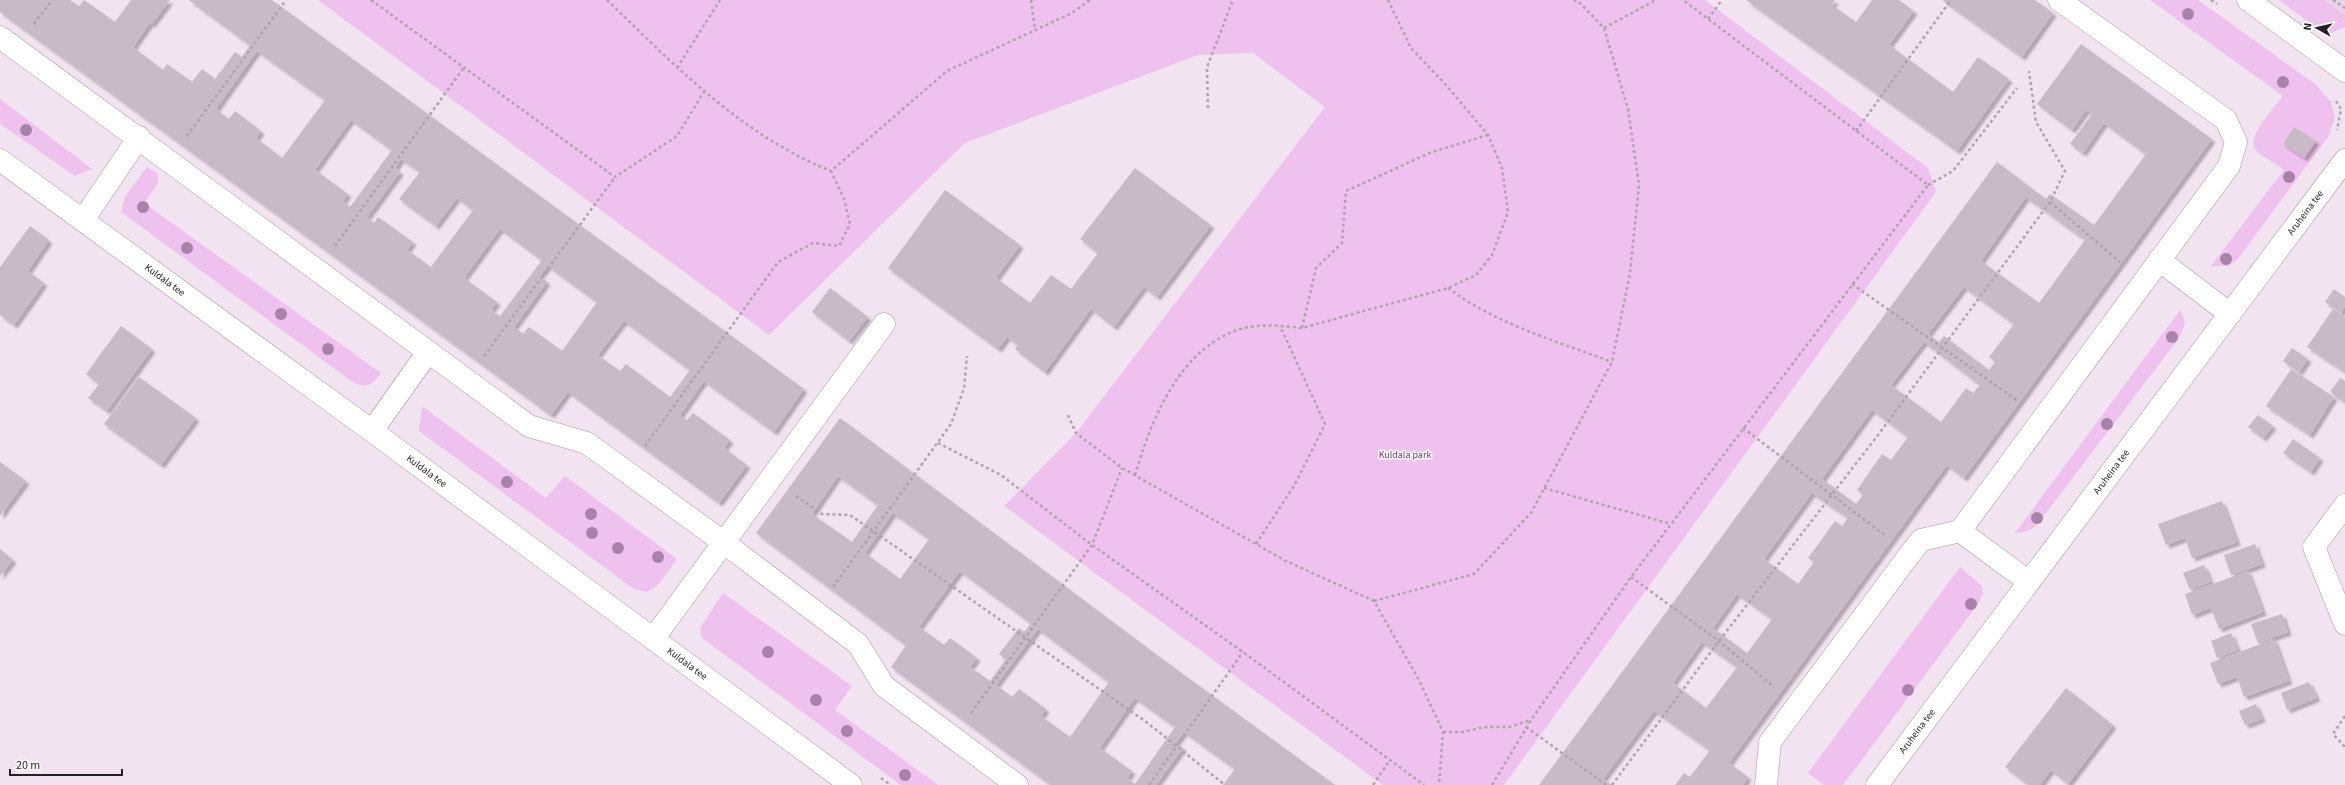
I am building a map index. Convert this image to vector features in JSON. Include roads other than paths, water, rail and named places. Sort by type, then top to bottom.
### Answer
[{"type":"street","points":[[1766,785],[1770,742],[1910,554],[1921,540],[1960,531],[2229,166],[2236,142],[2226,120],[2059,0]]},
{"type":"street","points":[[2248,0],[2345,71]]},
{"type":"street","points":[[0,37],[139,137],[529,426],[587,443],[723,542],[858,644],[884,686],[1017,785]]},
{"type":"street","points":[[82,220],[139,137]]},
{"type":"street","name":"Kuldala tee","points":[[0,160],[372,431],[851,785]]},
{"type":"street","name":"Aruheina tee","points":[[1878,785],[2345,160]]},
{"type":"street","points":[[2159,260],[2230,314]]},
{"type":"street","points":[[653,639],[884,324]]},
{"type":"street","points":[[372,431],[428,352]]},
{"type":"street","points":[[2345,505],[2314,547],[2345,624]]},
{"type":"street","points":[[1960,531],[2029,582]]},
{"type":"park label","name":"Kuldala park","points":[[1405,455]]}]
